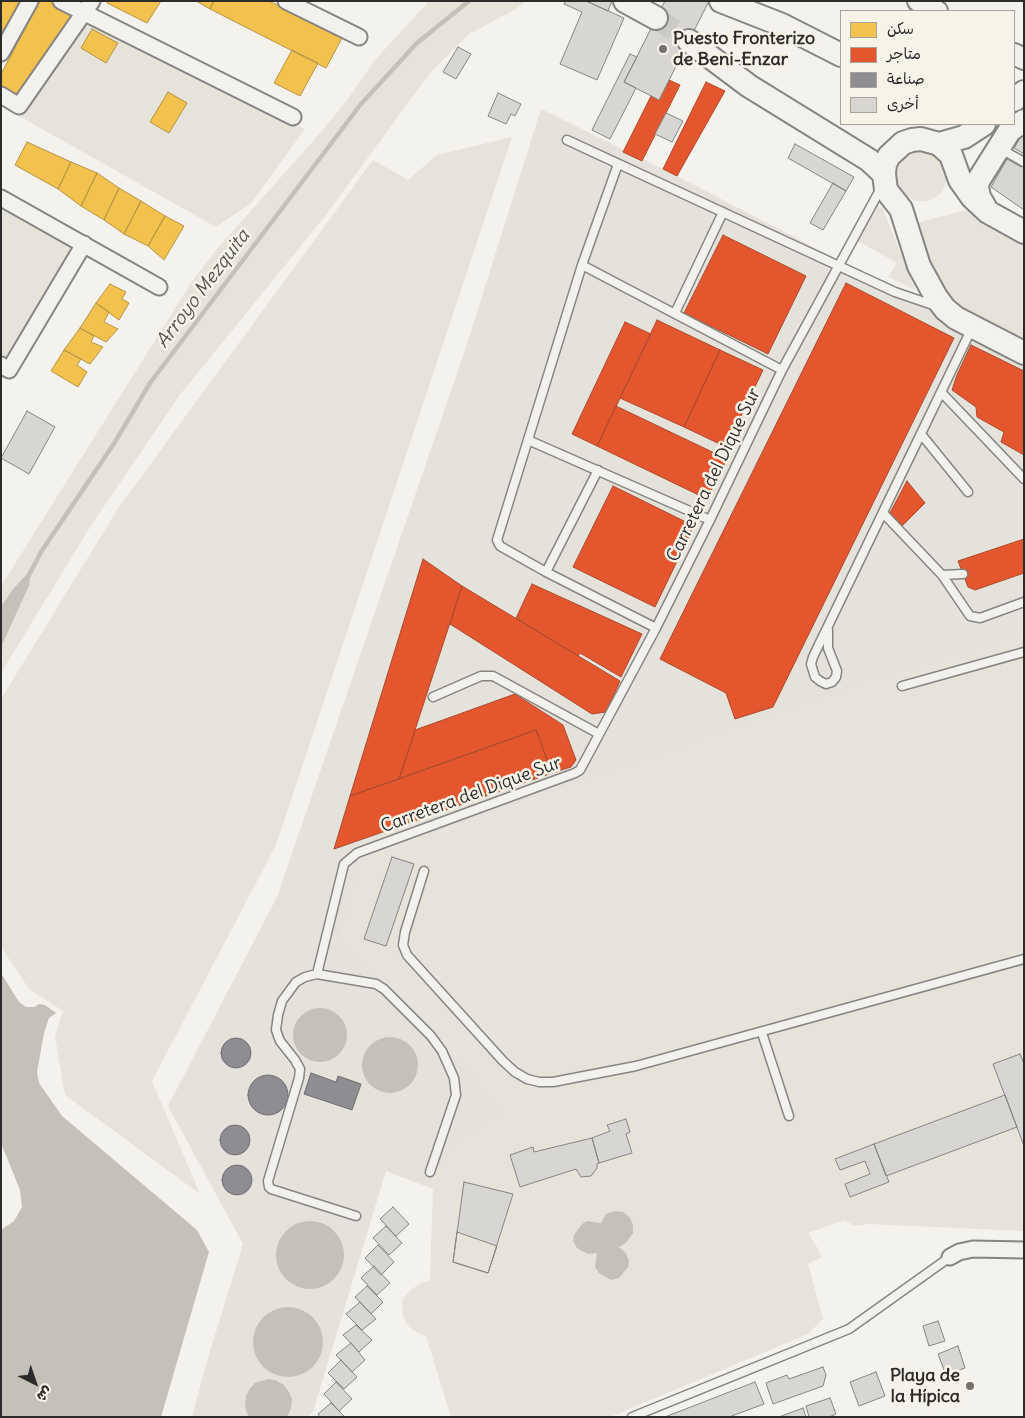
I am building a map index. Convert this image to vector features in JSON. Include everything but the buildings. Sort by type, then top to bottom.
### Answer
[{"type":"main road","points":[[625,1],[656,18]]},
{"type":"main road","points":[[721,1],[782,25],[840,54]]},
{"type":"main road","points":[[918,1],[935,10]]},
{"type":"main road","points":[[689,41],[749,86],[868,160],[884,178]]},
{"type":"main road","points":[[988,212],[979,197],[977,187],[983,172],[1010,130],[1024,121]]},
{"type":"main road","points":[[939,144],[964,137],[982,125]]},
{"type":"main road","points":[[1024,232],[988,212],[966,189],[951,155],[939,144],[921,139],[903,143],[885,164],[884,178],[890,197],[900,209],[919,266],[936,298],[956,318],[1024,352]]},
{"type":"street","points":[[3,44],[30,1]]},
{"type":"street","points":[[61,1],[89,7],[293,116]]},
{"type":"street","points":[[286,1],[359,38]]},
{"type":"street","points":[[1,96],[19,106],[89,7]]},
{"type":"street","points":[[1,198],[158,287]]},
{"type":"street","points":[[1,365],[9,370],[84,244]]},
{"type":"street","points":[[950,1257],[959,1252],[973,1249],[1024,1250]]},
{"type":"lane","points":[[567,140],[895,292],[945,309]]},
{"type":"lane","points":[[998,147],[1024,162]]},
{"type":"lane","points":[[618,164],[582,265],[496,540],[500,546],[546,572],[656,628]]},
{"type":"lane","name":"Carretera del Dique Sur","points":[[317,974],[341,873],[344,864],[350,858],[357,853],[575,773],[584,765],[656,628],[782,370],[884,178]]},
{"type":"lane","points":[[675,314],[724,212]]},
{"type":"lane","points":[[582,265],[782,370]]},
{"type":"lane","points":[[828,630],[828,648],[837,671],[836,677],[832,682],[826,684],[815,677],[811,664],[972,327]]},
{"type":"lane","points":[[941,392],[1024,479]]},
{"type":"lane","points":[[921,434],[968,492]]},
{"type":"lane","points":[[528,440],[710,520]]},
{"type":"lane","points":[[546,572],[598,470]]},
{"type":"lane","points":[[883,513],[942,575],[967,612],[975,618],[1024,602]]},
{"type":"lane","points":[[942,575],[963,574]]},
{"type":"lane","points":[[902,686],[1004,656],[1024,652]]},
{"type":"lane","points":[[433,697],[482,676],[494,676],[599,734]]},
{"type":"lane","points":[[424,871],[405,932],[403,945],[407,955],[503,1061],[526,1080],[539,1082],[553,1082],[636,1066],[762,1033],[1024,959]]},
{"type":"lane","points":[[356,1216],[271,1189],[268,1183],[299,1078],[300,1069],[280,1041],[276,1030],[282,1001],[296,982],[317,974],[376,984],[384,989],[431,1036],[442,1051],[454,1078],[456,1095],[430,1172]]},
{"type":"lane","points":[[762,1033],[789,1116]]},
{"type":"lane","points":[[632,1417],[849,1329],[950,1257]]},
{"type":"shaded area","points":[[429,1],[526,1],[516,9],[469,34],[430,73],[325,216],[179,396],[92,524],[1,673],[1,647],[29,586],[1,607],[1,586],[193,280],[217,249],[321,132],[348,99],[374,61]]},
{"type":"shaded area","points":[[87,16],[305,129],[251,203],[216,227],[19,116]]},
{"type":"shaded area","points":[[541,109],[663,169],[1024,356],[1024,636],[907,670],[365,857],[341,936],[512,1114],[484,1124],[454,1144],[435,1171],[433,1189],[386,1171],[313,1412],[307,1417],[192,1417],[243,1244],[168,1106],[277,897],[466,347]]},
{"type":"shaded area","points":[[512,137],[276,845],[152,1081],[200,1194],[65,1095],[55,1037],[63,1011],[29,989],[1,947],[1,699],[119,507],[373,160],[408,180],[437,155]]},
{"type":"shaded area","points":[[917,151],[927,151],[940,158],[947,171],[947,181],[940,194],[927,201],[917,201],[908,197],[901,190],[897,181],[897,171],[901,162],[908,155]]},
{"type":"shaded area","points":[[2,205],[73,248],[6,361],[1,358]]},
{"type":"shaded area","points":[[877,205],[883,209],[915,290],[888,277],[897,263],[858,241]]},
{"type":"shaded area","points":[[966,210],[976,212],[1024,238],[1024,340],[954,305],[931,272],[917,223]]},
{"type":"shaded area","points":[[31,570],[29,586],[1,647],[1,607],[13,589]]},
{"type":"shaded area","points":[[1024,636],[1024,1231],[869,1224],[855,1226],[844,1220],[808,1233],[822,1257],[808,1264],[823,1319],[808,1334],[610,1417],[451,1417],[426,1336],[409,1327],[403,1317],[402,1301],[410,1290],[430,1281],[433,1189],[435,1171],[443,1156],[467,1134],[484,1124],[512,1114],[341,936],[365,857],[907,670]]},
{"type":"shaded area","points":[[1,973],[19,1002],[26,1007],[34,1007],[39,1004],[45,1005],[56,1013],[49,1018],[44,1033],[37,1072],[39,1083],[62,1116],[197,1230],[209,1252],[161,1417],[1,1417],[1,1230],[14,1221],[22,1207],[20,1190],[1,1143]]},
{"type":"shaded area","points":[[315,1008],[325,1008],[335,1012],[343,1020],[347,1035],[343,1050],[335,1058],[325,1062],[315,1062],[305,1058],[297,1050],[293,1040],[293,1030],[297,1020],[305,1012]]},
{"type":"shaded area","points":[[384,1037],[396,1037],[406,1041],[414,1049],[418,1065],[414,1081],[406,1089],[396,1093],[384,1093],[374,1089],[366,1081],[362,1071],[362,1059],[366,1049],[374,1041]]},
{"type":"shaded area","points":[[614,1211],[623,1212],[630,1218],[633,1225],[633,1233],[626,1243],[619,1247],[626,1253],[629,1261],[628,1267],[619,1278],[611,1280],[599,1273],[595,1267],[597,1253],[588,1254],[577,1248],[573,1241],[574,1235],[582,1224],[587,1221],[601,1223],[606,1214]]},
{"type":"shaded area","points":[[317,1221],[329,1227],[338,1236],[344,1248],[342,1268],[334,1279],[317,1289],[303,1289],[286,1279],[278,1268],[276,1248],[286,1231],[297,1223]]},
{"type":"shaded area","points":[[295,1307],[308,1313],[317,1322],[321,1328],[323,1342],[321,1356],[313,1367],[302,1375],[281,1377],[274,1375],[263,1367],[255,1356],[253,1335],[255,1328],[263,1317],[274,1309]]},
{"type":"shaded area","points":[[268,1379],[275,1380],[284,1385],[289,1392],[292,1399],[287,1417],[249,1417],[245,1406],[246,1396],[250,1388],[255,1383]]},
{"type":"waterway","name":"Arroyo Mezquita","points":[[29,575],[41,552],[115,442],[150,383],[361,104],[417,43],[469,1]]},
{"type":"tunnel","points":[[656,18],[689,41]]},
{"type":"place","name":"Puesto Fronterizo de Beni-Enzar","points":[[663,49]]},
{"type":"place","name":"Playa de la Hípica","points":[[970,1386]]}]
